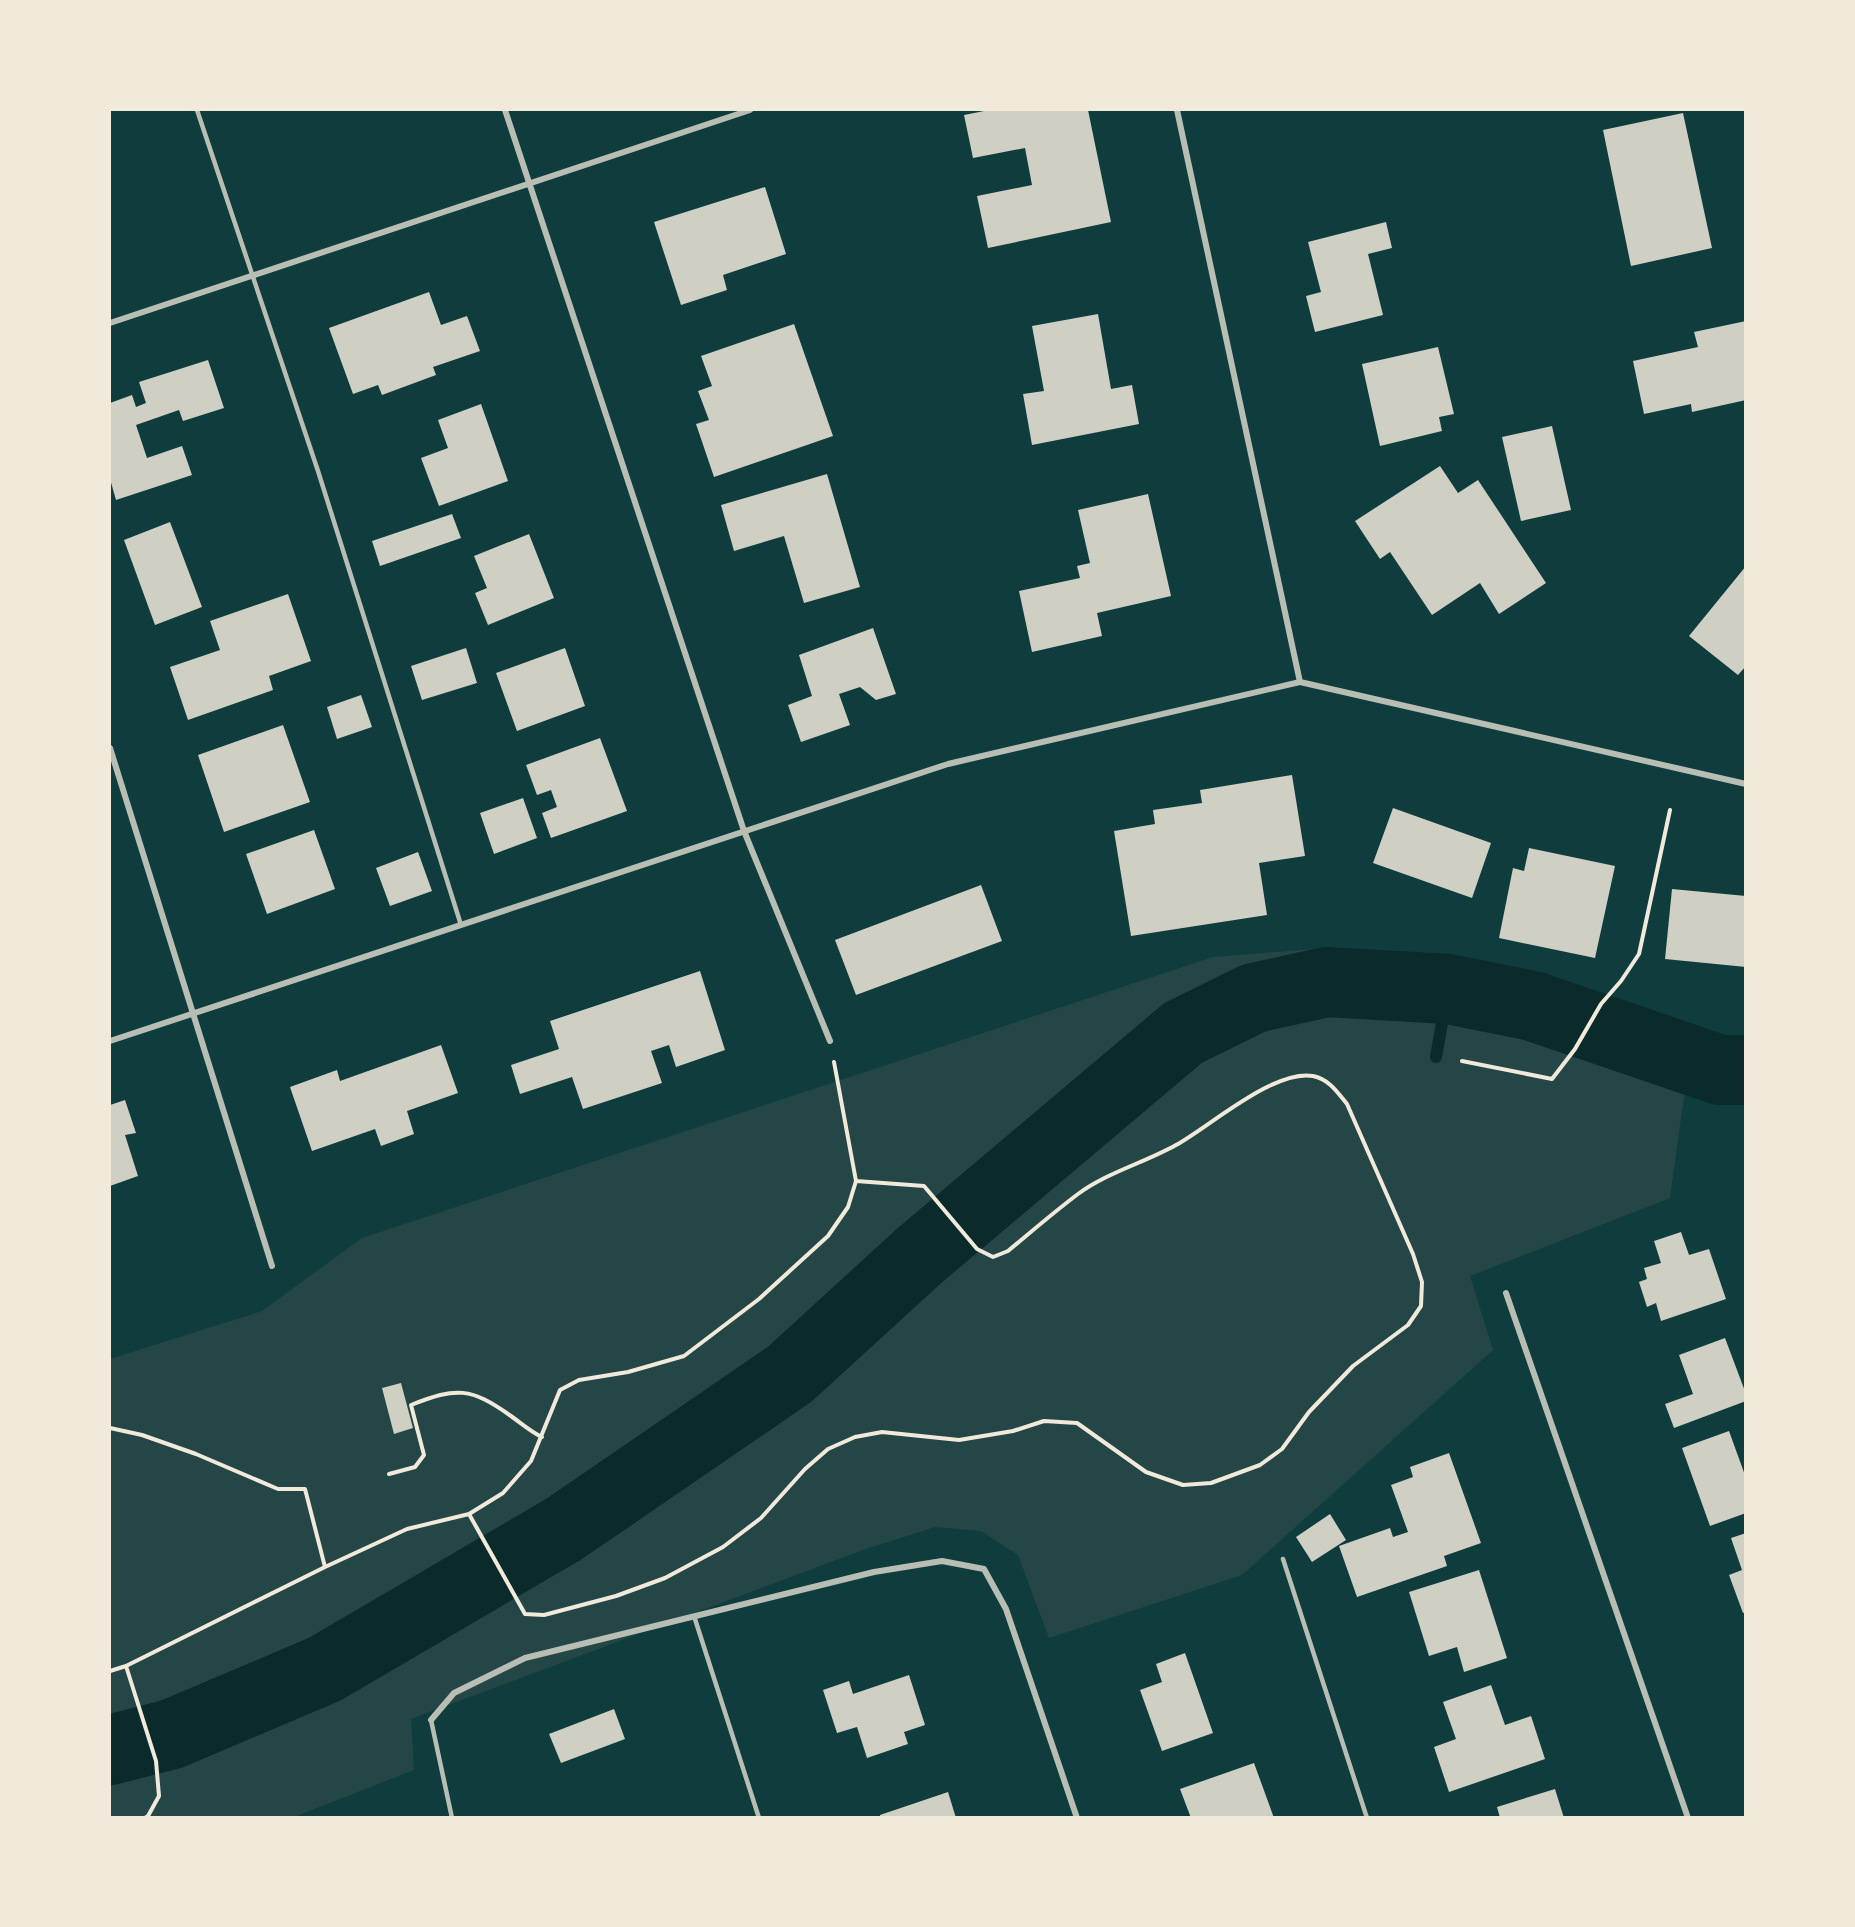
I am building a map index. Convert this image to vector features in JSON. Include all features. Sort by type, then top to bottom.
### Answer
[{"type":"street","points":[[505,110],[744,831],[830,1041]]},
{"type":"street","points":[[110,323],[750,110]]},
{"type":"street","points":[[1177,110],[1300,682]]},
{"type":"street","points":[[110,1041],[948,764],[1300,682],[1746,784]]},
{"type":"street","points":[[110,748],[272,1266]]},
{"type":"street","points":[[1506,1293],[1688,1818]]},
{"type":"street","points":[[431,1720],[454,1693],[525,1658],[874,1572],[942,1561],[984,1569],[1006,1609],[1077,1818]]},
{"type":"lane","points":[[197,110],[318,471],[461,925]]},
{"type":"lane","points":[[1283,1559],[1367,1818]]},
{"type":"lane","points":[[694,1616],[759,1818]]},
{"type":"lane","points":[[431,1720],[452,1818]]},
{"type":"path","points":[[1462,1061],[1552,1079],[1575,1049],[1601,1004],[1621,981],[1639,954],[1670,810]]},
{"type":"path","points":[[110,1671],[126,1666],[407,1528],[469,1514],[503,1493],[531,1461],[560,1390],[579,1380],[628,1372],[684,1356],[759,1299],[828,1236],[848,1207],[856,1180],[847,1122],[830,1041]]},
{"type":"path","points":[[469,1514],[525,1614],[544,1616],[616,1596],[665,1578],[723,1547],[761,1518],[805,1469],[828,1449],[855,1437],[882,1432],[959,1440],[1003,1433],[1044,1421],[1077,1423],[1146,1472],[1183,1485],[1211,1483],[1260,1465],[1282,1449],[1309,1412],[1353,1366],[1408,1325],[1421,1306],[1422,1282],[1413,1254],[1347,1104],[1332,1085],[1312,1076],[1290,1078],[1253,1094],[1176,1145],[1121,1169],[1090,1186],[1008,1251],[993,1257],[977,1249],[924,1186],[856,1180]]},
{"type":"path","points":[[389,1474],[414,1467],[424,1455],[411,1405],[440,1393],[472,1393],[494,1404],[542,1437]]},
{"type":"path","points":[[110,1428],[142,1435],[196,1454],[278,1489],[305,1490],[325,1567]]},
{"type":"path","points":[[126,1666],[156,1761],[159,1796],[145,1818]]},
{"type":"shaded area","points":[[1339,947],[1691,1046],[1670,1198],[1470,1276],[1493,1350],[1242,1575],[1049,1638],[1018,1555],[981,1531],[935,1527],[863,1550],[411,1719],[414,1770],[294,1817],[110,1817],[110,1359],[262,1311],[362,1238],[1213,957]]},
{"type":"building","points":[[989,110],[1088,110],[1111,222],[988,248],[977,196],[1032,185],[1025,148],[973,158],[964,115]]},
{"type":"building","points":[[1683,113],[1712,248],[1631,266],[1603,130]]},
{"type":"building","points":[[765,187],[786,254],[723,275],[727,290],[681,305],[654,222]]},
{"type":"building","points":[[1386,222],[1392,248],[1368,254],[1383,315],[1315,332],[1306,296],[1321,292],[1308,242]]},
{"type":"building","points":[[429,292],[441,325],[467,316],[480,351],[433,367],[436,375],[382,395],[378,385],[353,394],[329,328]]},
{"type":"building","points":[[1098,314],[1111,389],[1132,385],[1139,424],[1032,445],[1023,394],[1044,391],[1032,326]]},
{"type":"building","points":[[1746,321],[1746,400],[1692,412],[1691,404],[1644,414],[1633,361],[1698,347],[1694,332]]},
{"type":"building","points":[[794,324],[833,436],[714,477],[696,424],[709,420],[698,391],[712,386],[701,356]]},
{"type":"building","points":[[1438,347],[1454,414],[1439,417],[1442,431],[1380,446],[1362,364]]},
{"type":"building","points":[[208,360],[224,408],[183,421],[179,410],[136,425],[147,458],[182,446],[192,475],[116,500],[110,479],[110,403],[132,395],[136,407],[146,403],[139,382]]},
{"type":"building","points":[[481,404],[508,481],[439,506],[421,458],[448,448],[438,420]]},
{"type":"building","points":[[1552,426],[1571,510],[1521,521],[1502,437]]},
{"type":"building","points":[[1440,466],[1458,493],[1478,480],[1546,583],[1499,614],[1480,583],[1432,615],[1390,552],[1380,559],[1355,521]]},
{"type":"building","points":[[827,474],[860,587],[804,603],[784,536],[734,551],[721,505]]},
{"type":"building","points":[[1148,494],[1171,596],[1097,613],[1102,636],[1032,652],[1019,591],[1080,578],[1077,566],[1090,563],[1078,510]]},
{"type":"building","points":[[452,514],[461,538],[380,566],[372,541]]},
{"type":"building","points":[[170,522],[202,607],[155,625],[124,540]]},
{"type":"building","points":[[529,534],[554,598],[488,625],[475,593],[487,588],[474,556]]},
{"type":"building","points":[[1746,566],[1746,666],[1738,675],[1689,636]]},
{"type":"building","points":[[288,594],[311,661],[269,676],[273,690],[188,720],[170,667],[220,650],[210,621]]},
{"type":"building","points":[[873,628],[896,694],[876,700],[860,687],[839,694],[850,725],[801,742],[788,705],[812,696],[799,655]]},
{"type":"building","points":[[466,648],[477,683],[422,700],[411,666]]},
{"type":"building","points":[[565,648],[585,706],[517,731],[496,673]]},
{"type":"building","points":[[361,695],[372,727],[337,739],[327,707]]},
{"type":"building","points":[[283,725],[310,802],[224,832],[198,755]]},
{"type":"building","points":[[600,738],[627,811],[551,838],[542,813],[557,807],[551,790],[537,795],[526,765]]},
{"type":"building","points":[[1292,775],[1305,856],[1259,863],[1267,915],[1131,936],[1114,831],[1155,824],[1153,810],[1202,803],[1200,790]]},
{"type":"building","points":[[523,798],[537,838],[494,854],[480,813]]},
{"type":"building","points":[[1393,808],[1491,843],[1472,898],[1373,863]]},
{"type":"building","points":[[314,830],[335,889],[267,914],[246,854]]},
{"type":"building","points":[[1529,848],[1615,866],[1595,958],[1499,938],[1513,868],[1524,871]]},
{"type":"building","points":[[418,852],[432,891],[390,906],[376,868]]},
{"type":"building","points":[[981,885],[1002,941],[856,995],[835,940]]},
{"type":"building","points":[[1672,889],[1746,896],[1746,967],[1665,959]]},
{"type":"building","points":[[700,971],[725,1050],[676,1067],[669,1045],[651,1051],[662,1083],[583,1109],[572,1077],[520,1094],[511,1065],[559,1049],[550,1021]]},
{"type":"building","points":[[441,1045],[458,1093],[407,1111],[414,1134],[381,1146],[375,1129],[312,1151],[290,1087],[337,1070],[340,1081]]},
{"type":"building","points":[[125,1100],[136,1133],[125,1135],[138,1176],[110,1186],[110,1105]]},
{"type":"building","points":[[1681,1232],[1689,1255],[1709,1249],[1726,1299],[1661,1321],[1656,1303],[1647,1307],[1639,1282],[1647,1279],[1644,1268],[1661,1263],[1654,1241]]},
{"type":"building","points":[[1725,1338],[1746,1394],[1746,1401],[1674,1428],[1665,1404],[1693,1394],[1679,1355]]},
{"type":"building","points":[[401,1383],[413,1428],[394,1434],[382,1388]]},
{"type":"building","points":[[1729,1431],[1746,1478],[1746,1513],[1710,1526],[1682,1448]]},
{"type":"building","points":[[1449,1453],[1481,1543],[1444,1556],[1447,1566],[1357,1597],[1339,1546],[1390,1528],[1393,1537],[1408,1532],[1391,1485],[1413,1477],[1410,1467]]},
{"type":"building","points":[[1330,1514],[1346,1540],[1312,1562],[1296,1537]]},
{"type":"building","points":[[1746,1533],[1746,1612],[1743,1613],[1729,1575],[1742,1570],[1731,1538]]},
{"type":"building","points":[[1479,1570],[1507,1658],[1464,1672],[1457,1647],[1429,1656],[1409,1592]]},
{"type":"building","points":[[1185,1653],[1213,1733],[1162,1751],[1140,1690],[1162,1682],[1156,1664]]},
{"type":"building","points":[[909,1675],[925,1725],[904,1732],[908,1744],[867,1758],[857,1727],[837,1733],[823,1690],[849,1681],[853,1694]]},
{"type":"building","points":[[1491,1685],[1505,1725],[1531,1716],[1545,1759],[1449,1792],[1434,1747],[1456,1739],[1443,1702]]},
{"type":"building","points":[[614,1709],[625,1739],[561,1763],[549,1734]]},
{"type":"building","points":[[1254,1763],[1274,1818],[1191,1818],[1180,1789]]},
{"type":"building","points":[[1555,1789],[1564,1818],[1500,1818],[1497,1807]]},
{"type":"building","points":[[948,1792],[956,1818],[880,1818],[880,1815]]},
{"type":"waterway","points":[[110,1750],[172,1734],[325,1669],[564,1529],[790,1374],[919,1256],[1183,1033],[1254,998],[1327,982],[1448,989],[1533,1006],[1720,1070],[1746,1070]]},
{"type":"waterway","points":[[1436,1057],[1448,989]]}]
